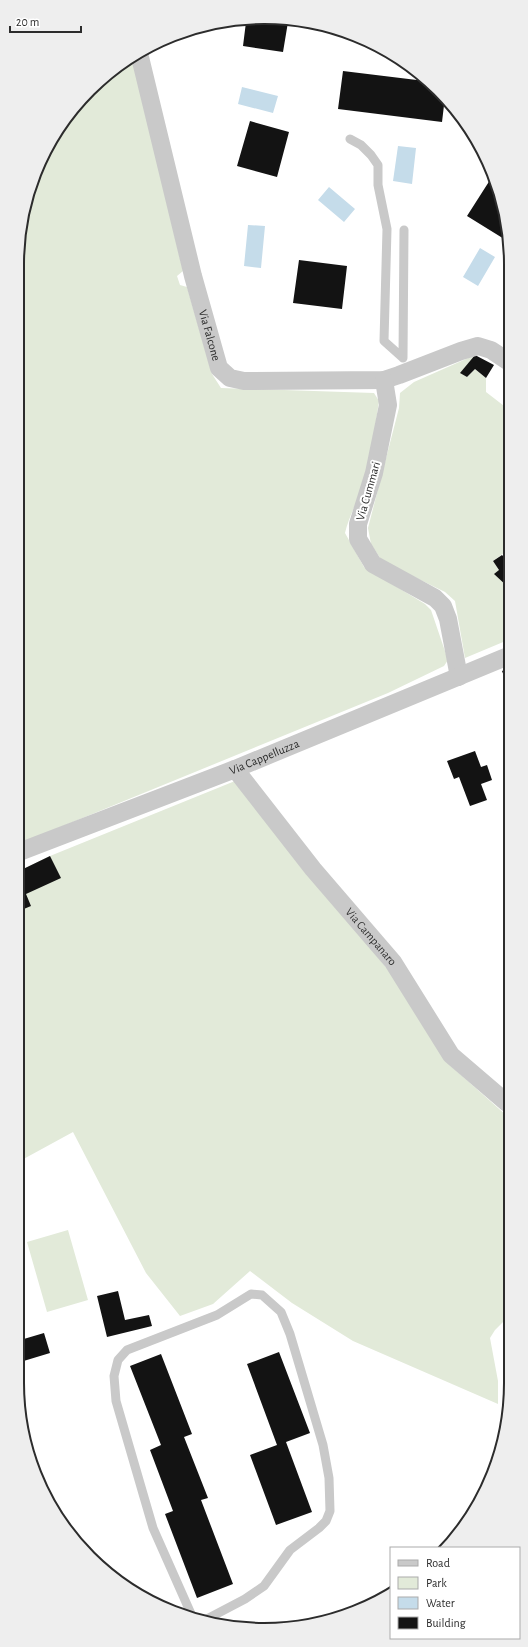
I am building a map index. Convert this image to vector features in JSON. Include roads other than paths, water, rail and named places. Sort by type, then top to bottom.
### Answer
[{"type":"street","name":"Via Falcone","points":[[140,58],[193,276],[219,368],[230,378],[244,381],[384,380],[478,346],[492,350],[504,358]]},
{"type":"street","name":"Via Cummari","points":[[384,380],[388,405],[374,473],[358,524],[358,539],[373,564],[435,598],[443,606],[448,619],[459,677]]},
{"type":"street","name":"Via Cappelluzza","points":[[24,850],[235,768],[504,658]]},
{"type":"street","name":"Via Campanaro","points":[[235,768],[313,869],[393,962],[451,1055],[504,1100]]},
{"type":"lane","points":[[350,139],[361,145],[378,165],[378,185],[386,229],[384,341],[403,358],[404,230]]},
{"type":"lane","points":[[190,1611],[153,1528],[116,1401],[114,1376],[118,1360],[126,1350],[217,1315],[250,1294],[262,1295],[281,1312],[290,1334],[323,1445],[329,1478],[330,1511],[326,1520],[319,1528],[290,1550],[264,1586],[245,1599],[211,1617]]},
{"type":"water","points":[[242,87],[278,96],[273,113],[238,104]]},
{"type":"water","points":[[398,146],[416,148],[412,184],[393,181]]},
{"type":"water","points":[[329,187],[355,209],[344,222],[318,200]]},
{"type":"water","points":[[248,225],[265,226],[261,268],[244,266]]},
{"type":"water","points":[[480,248],[495,257],[478,286],[463,277]]}]
